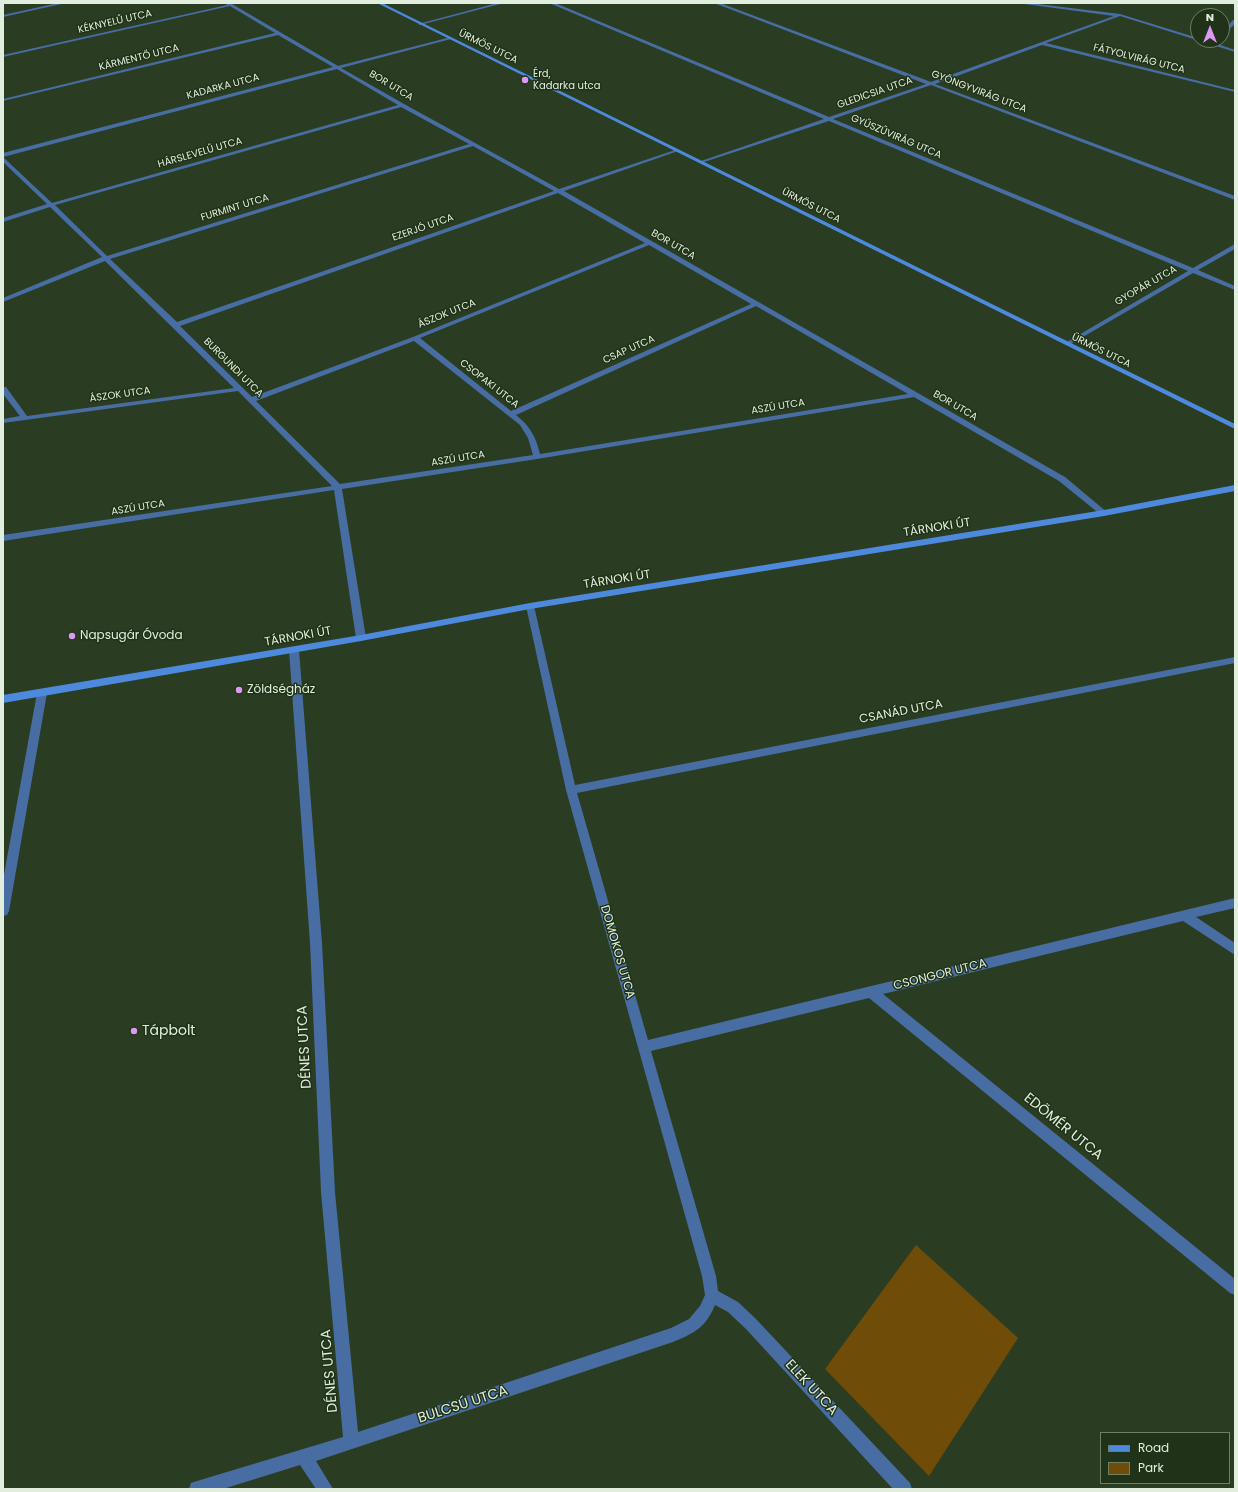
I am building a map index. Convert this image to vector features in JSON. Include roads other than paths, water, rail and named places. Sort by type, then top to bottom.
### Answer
[{"type":"street","points":[[3,16],[64,3]]},
{"type":"street","name":"ÜRMÖS UTCA","points":[[379,3],[703,162],[1235,427]]},
{"type":"street","points":[[420,24],[502,3]]},
{"type":"street","name":"GYŰSZŰVIRÁG UTCA","points":[[551,3],[1235,288]]},
{"type":"street","name":"GYÖNGYVIRÁG UTCA","points":[[716,3],[1235,198]]},
{"type":"street","points":[[1019,3],[1120,15],[1190,37]]},
{"type":"street","name":"BOR UTCA","points":[[229,4],[279,34],[559,191],[1062,479],[1104,513]]},
{"type":"street","name":"KÉKNYELŰ UTCA","points":[[3,56],[229,4]]},
{"type":"street","name":"GLEDICSIA UTCA","points":[[703,162],[930,84],[1120,15]]},
{"type":"street","name":"KÁRMENTŐ UTCA","points":[[3,100],[279,34]]},
{"type":"street","name":"KADARKA UTCA","points":[[3,155],[449,38]]},
{"type":"street","name":"FÁTYOLVIRÁG UTCA","points":[[1040,43],[1177,78],[1235,91]]},
{"type":"street","name":"HÁRSLEVELŰ UTCA","points":[[3,220],[52,204],[402,104]]},
{"type":"street","name":"FURMINT UTCA","points":[[3,300],[106,258],[475,144]]},
{"type":"street","name":"EZERJÓ UTCA","points":[[176,325],[676,150]]},
{"type":"street","name":"BURGUNDI UTCA","points":[[3,159],[52,204],[176,325],[338,488]]},
{"type":"street","name":"ÁSZOK UTCA","points":[[252,400],[415,338],[649,243]]},
{"type":"street","name":"GYOPÁR UTCA","points":[[1067,344],[1235,246]]},
{"type":"street","name":"CSAP UTCA","points":[[511,414],[756,304]]},
{"type":"street","name":"CSOPAKI UTCA","points":[[415,338],[523,424],[532,438],[537,456]]},
{"type":"street","points":[[3,389],[25,418]]},
{"type":"street","name":"ÁSZOK UTCA","points":[[3,421],[240,389]]},
{"type":"street","name":"ASZÚ UTCA","points":[[3,538],[338,488],[915,395]]},
{"type":"street","points":[[338,488],[361,638]]},
{"type":"street","name":"TÁRNOKI ÚT","points":[[3,700],[294,650],[530,606],[1104,513],[1235,488]]},
{"type":"street","name":"DOMOKOS UTCA","points":[[530,606],[571,790],[709,1276],[712,1295]]},
{"type":"street","name":"DÉNES UTCA","points":[[294,650],[316,942],[328,1192],[351,1442]]},
{"type":"street","name":"CSANÁD UTCA","points":[[571,790],[1235,660]]},
{"type":"street","points":[[3,911],[42,693]]},
{"type":"street","name":"CSONGOR UTCA","points":[[644,1047],[1235,903]]},
{"type":"street","points":[[1185,916],[1235,950]]},
{"type":"street","name":"EDÖMÉR UTCA","points":[[871,992],[1235,1288]]},
{"type":"street","name":"BULCSÚ UTCA","points":[[197,1489],[351,1442],[673,1335],[691,1327],[704,1315],[712,1295]]},
{"type":"street","name":"ELEK UTCA","points":[[712,1295],[733,1307],[751,1324],[904,1489]]},
{"type":"street","points":[[304,1457],[325,1489]]},
{"type":"place","name":"Érd, Kadarka utca","points":[[525,80]]},
{"type":"place","name":"Napsugár Óvoda","points":[[72,636]]},
{"type":"place","name":"Zöldségház","points":[[239,690]]},
{"type":"place","name":"Tápbolt","points":[[134,1031]]}]
